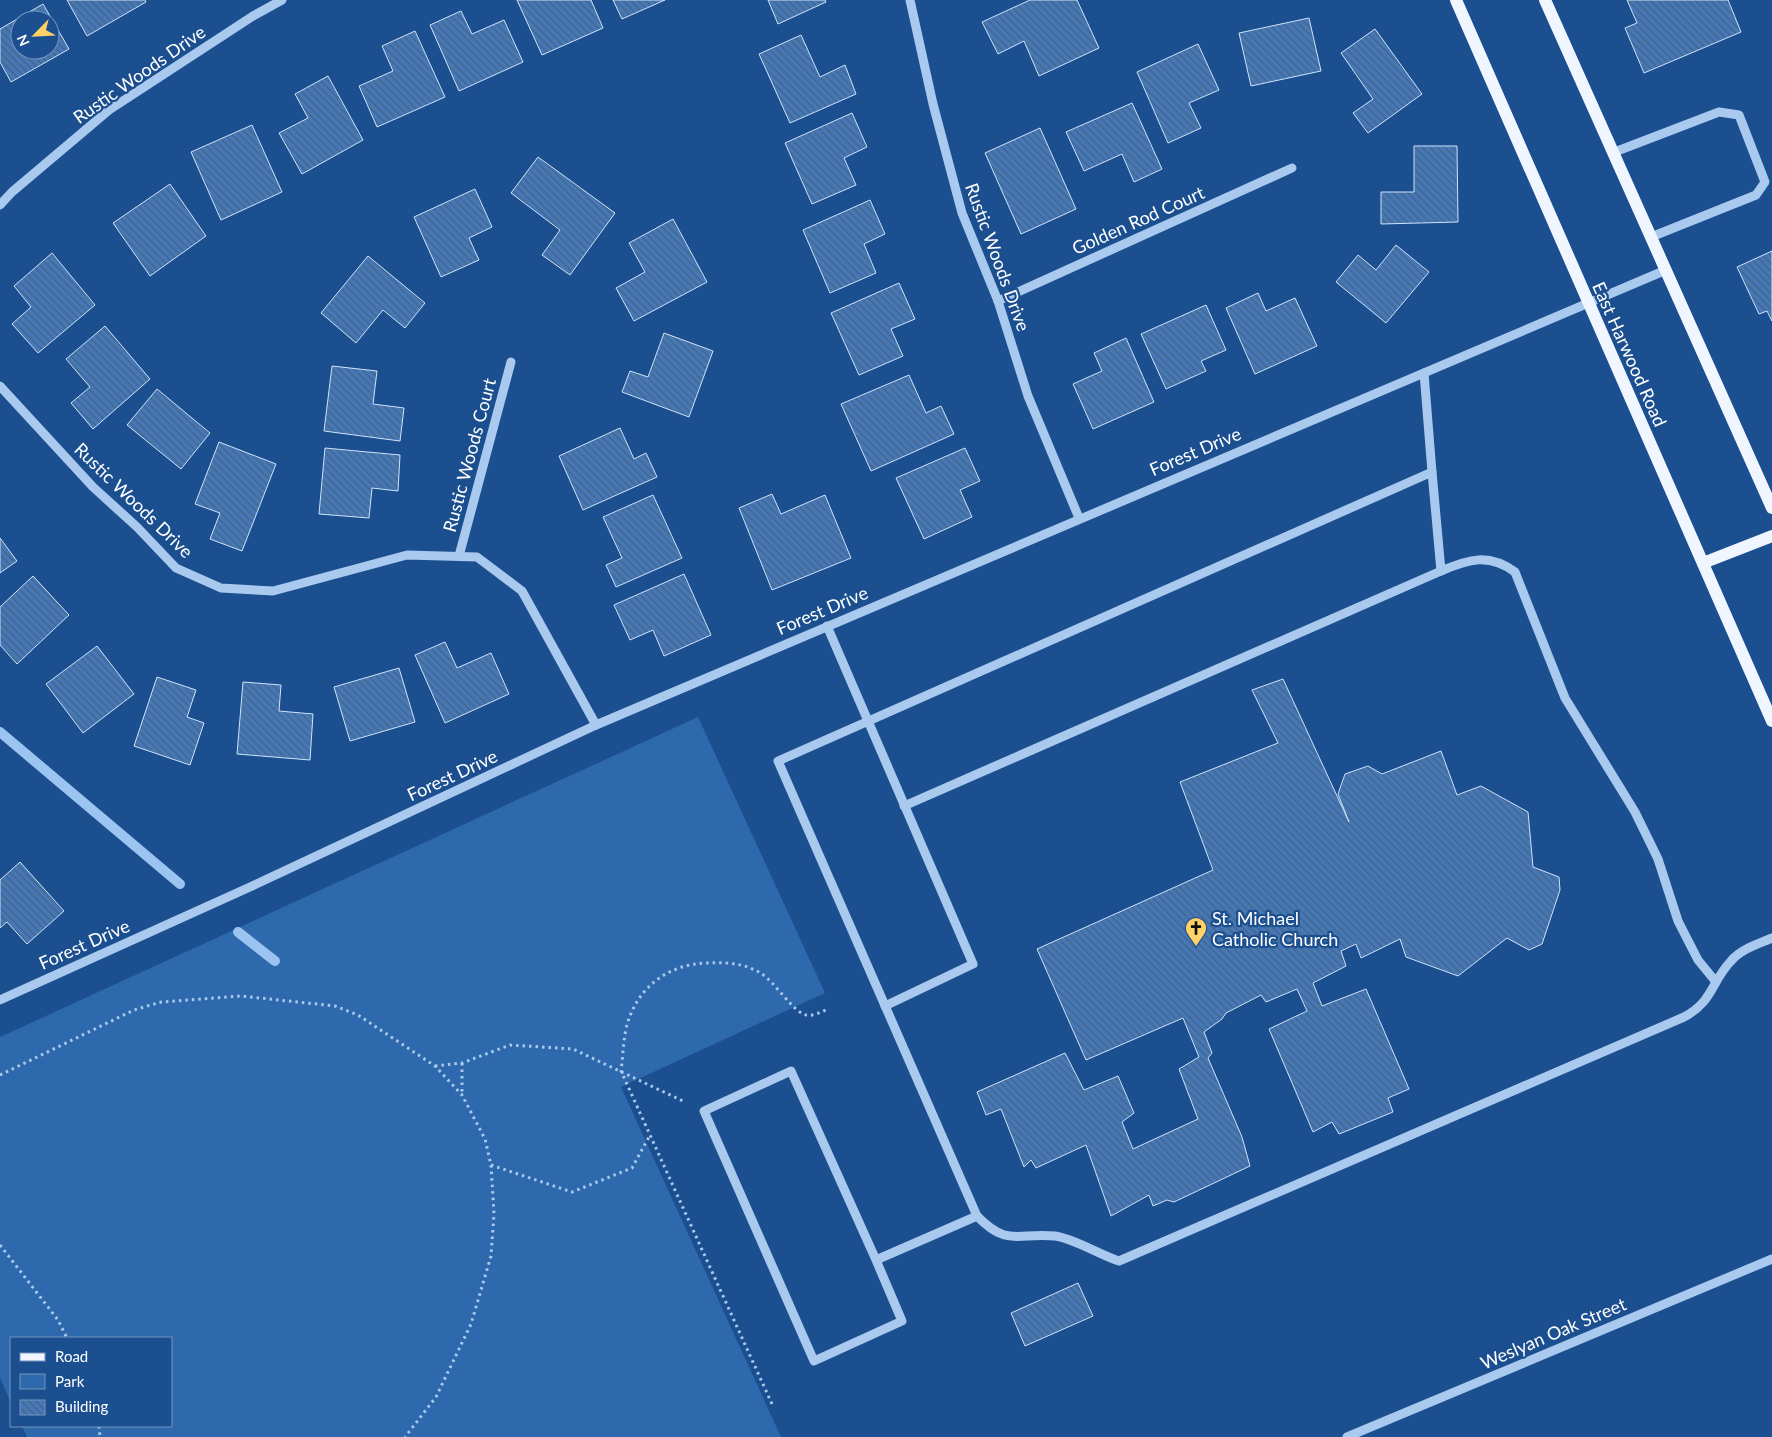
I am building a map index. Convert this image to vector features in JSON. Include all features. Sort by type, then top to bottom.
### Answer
[{"type":"main road","name":"East Harwood Road","points":[[1456,0],[1772,721]]},
{"type":"main road","points":[[1546,0],[1612,154],[1772,508]]},
{"type":"main road","points":[[1703,563],[1772,536]]},
{"type":"street","name":"Rustic Woods Drive","points":[[0,205],[12,192],[109,110],[253,16],[282,0]]},
{"type":"street","name":"Rustic Woods Drive","points":[[910,0],[933,104],[962,213],[998,302],[1028,396],[1079,518]]},
{"type":"street","points":[[1612,154],[1718,112],[1739,116],[1765,182],[1756,195],[1651,237]]},
{"type":"street","name":"Golden Rod Court","points":[[998,302],[1292,168]]},
{"type":"street","name":"Forest Drive","points":[[0,1000],[250,887],[596,725],[1666,270]]},
{"type":"street","name":"Rustic Woods Court","points":[[459,556],[510,362]]},
{"type":"street","points":[[1424,373],[1441,571]]},
{"type":"street","name":"Rustic Woods Drive","points":[[0,386],[93,487],[137,527],[176,568],[221,588],[273,591],[408,555],[477,557],[522,591],[596,725]]},
{"type":"street","points":[[1432,472],[778,761],[977,1216],[990,1230],[1011,1237],[1056,1236],[1119,1261],[1684,1017],[1698,1010],[1707,1000],[1716,982],[1732,959],[1772,938]]},
{"type":"street","points":[[904,806],[1467,560],[1502,562],[1515,572],[1565,698],[1635,812],[1658,858],[1678,921],[1698,960],[1716,982]]},
{"type":"street","points":[[827,626],[972,964],[885,1006]]},
{"type":"street","points":[[791,1071],[876,1260],[902,1320],[814,1361],[704,1111],[791,1071]]},
{"type":"street","points":[[876,1260],[977,1216]]},
{"type":"street","name":"Weslyan Oak Street","points":[[1347,1437],[1362,1434],[1772,1259]]},
{"type":"path","points":[[772,1404],[621,1071],[626,1028],[637,1000],[652,983],[670,970],[693,963],[721,962],[742,965],[762,974],[802,1013],[812,1016],[828,1009]]},
{"type":"path","points":[[0,1076],[134,1010],[161,1002],[241,996],[335,1006],[358,1015],[436,1066],[462,1095],[485,1139],[491,1165],[494,1214],[491,1256],[471,1324],[436,1398],[405,1437]]},
{"type":"path","points":[[436,1066],[462,1063],[510,1045],[573,1049],[704,1111]]},
{"type":"path","points":[[462,1063],[462,1095]]},
{"type":"path","points":[[491,1165],[572,1192],[632,1168],[650,1134]]},
{"type":"path","points":[[0,1244],[10,1260],[58,1320],[66,1337]]},
{"type":"green space","points":[[698,717],[825,993],[621,1087],[781,1437],[27,1437],[22,1427],[172,1427],[172,1337],[10,1337],[10,1401],[0,1378],[0,1037]]},
{"type":"building","points":[[67,0],[145,0],[146,2],[87,36]]},
{"type":"building","points":[[517,0],[591,0],[603,28],[542,55]]},
{"type":"building","points":[[613,0],[665,0],[622,19]]},
{"type":"building","points":[[768,0],[825,0],[826,2],[778,24]]},
{"type":"building","points":[[1030,0],[1077,0],[1099,48],[1039,76],[1024,41],[998,54],[982,22]]},
{"type":"building","points":[[1627,0],[1728,0],[1741,32],[1644,73],[1625,28],[1637,23]]},
{"type":"building","points":[[43,4],[46,10],[33,10]]},
{"type":"building","points":[[461,11],[472,34],[504,20],[523,62],[459,91],[430,25]]},
{"type":"building","points":[[1309,18],[1321,71],[1251,86],[1239,33]]},
{"type":"building","points":[[10,23],[10,60],[50,60],[11,82],[0,62],[0,29]]},
{"type":"building","points":[[1375,29],[1422,94],[1368,133],[1353,113],[1373,99],[1341,53]]},
{"type":"building","points":[[415,31],[445,97],[377,127],[359,86],[393,71],[382,46]]},
{"type":"building","points":[[60,33],[69,49],[60,54]]},
{"type":"building","points":[[801,35],[820,77],[845,65],[856,94],[790,123],[759,54]]},
{"type":"building","points":[[1198,44],[1219,90],[1189,103],[1201,128],[1168,143],[1137,72]]},
{"type":"building","points":[[328,76],[363,140],[302,174],[279,133],[308,118],[295,94]]},
{"type":"building","points":[[1132,103],[1162,169],[1134,182],[1122,154],[1084,171],[1066,132]]},
{"type":"building","points":[[852,113],[867,147],[844,158],[856,185],[812,204],[785,143]]},
{"type":"building","points":[[252,125],[282,192],[221,220],[191,152]]},
{"type":"building","points":[[1040,128],[1076,209],[1021,234],[985,153]]},
{"type":"building","points":[[1414,146],[1457,146],[1458,222],[1381,224],[1381,192],[1414,192]]},
{"type":"building","points":[[538,157],[615,213],[570,275],[542,255],[560,230],[511,193]]},
{"type":"building","points":[[170,184],[206,236],[150,276],[113,223]]},
{"type":"building","points":[[475,189],[492,227],[469,238],[479,260],[441,277],[414,217]]},
{"type":"building","points":[[870,200],[885,234],[864,244],[876,273],[830,293],[803,230]]},
{"type":"building","points":[[673,219],[707,282],[634,321],[616,288],[645,272],[629,243]]},
{"type":"building","points":[[1396,245],[1429,272],[1386,323],[1336,282],[1358,255],[1376,270]]},
{"type":"building","points":[[1772,251],[1772,321],[1767,311],[1759,314],[1737,267]]},
{"type":"building","points":[[52,253],[95,305],[38,353],[12,324],[31,307],[14,286]]},
{"type":"building","points":[[368,256],[425,303],[405,328],[383,310],[356,343],[321,313]]},
{"type":"building","points":[[899,283],[915,319],[891,329],[903,356],[859,375],[831,313]]},
{"type":"building","points":[[1258,293],[1266,311],[1295,298],[1317,346],[1255,374],[1226,308]]},
{"type":"building","points":[[1206,305],[1226,350],[1201,361],[1206,371],[1166,389],[1141,334]]},
{"type":"building","points":[[105,326],[150,379],[93,429],[71,403],[90,387],[66,359]]},
{"type":"building","points":[[664,333],[713,351],[689,417],[622,392],[630,371],[648,377]]},
{"type":"building","points":[[1126,338],[1154,402],[1093,429],[1073,384],[1102,371],[1094,353]]},
{"type":"building","points":[[332,366],[377,371],[373,404],[404,408],[400,441],[324,431]]},
{"type":"building","points":[[909,375],[926,413],[941,406],[954,434],[871,471],[841,404]]},
{"type":"building","points":[[157,389],[210,433],[181,469],[127,425]]},
{"type":"building","points":[[620,428],[634,459],[646,453],[657,477],[583,510],[559,456]]},
{"type":"building","points":[[219,442],[276,464],[242,551],[210,539],[220,513],[195,504]]},
{"type":"building","points":[[325,448],[400,455],[398,491],[372,488],[369,518],[319,514]]},
{"type":"building","points":[[965,448],[980,481],[960,490],[972,517],[924,539],[896,478]]},
{"type":"building","points":[[772,494],[781,514],[825,495],[851,558],[772,590],[739,508]]},
{"type":"building","points":[[653,495],[682,558],[616,587],[606,565],[622,558],[603,517]]},
{"type":"building","points":[[0,538],[17,561],[0,573]]},
{"type":"building","points":[[684,574],[711,635],[664,656],[653,630],[630,640],[614,605]]},
{"type":"building","points":[[33,576],[69,615],[17,664],[0,645],[0,607]]},
{"type":"building","points":[[445,642],[457,668],[491,653],[509,694],[445,723],[415,655]]},
{"type":"building","points":[[97,646],[134,694],[83,733],[46,684]]},
{"type":"building","points":[[399,668],[415,722],[350,741],[334,687]]},
{"type":"building","points":[[157,677],[196,690],[187,717],[204,723],[190,765],[134,746]]},
{"type":"building","name":"St. Michael Catholic Church","points":[[1283,679],[1349,822],[1338,794],[1345,774],[1368,766],[1382,774],[1441,751],[1457,795],[1481,786],[1528,812],[1533,867],[1559,877],[1560,890],[1542,944],[1529,950],[1507,938],[1458,976],[1406,957],[1400,939],[1361,958],[1356,944],[1341,951],[1346,966],[1313,983],[1322,1006],[1366,989],[1409,1089],[1388,1098],[1393,1112],[1339,1134],[1332,1122],[1313,1132],[1269,1029],[1307,1011],[1297,989],[1266,1002],[1261,995],[1226,1013],[1222,1019],[1204,1032],[1212,1053],[1208,1058],[1242,1137],[1250,1166],[1174,1202],[1167,1200],[1153,1206],[1149,1195],[1111,1216],[1086,1145],[1036,1168],[1031,1160],[1024,1167],[1001,1109],[986,1115],[977,1092],[1065,1053],[1084,1090],[1118,1076],[1134,1113],[1122,1122],[1133,1149],[1198,1119],[1179,1069],[1199,1057],[1183,1018],[1086,1060],[1037,949],[1213,870],[1180,782],[1278,743],[1252,690]]},
{"type":"building","points":[[243,682],[281,685],[279,711],[313,714],[310,760],[237,754]]},
{"type":"building","points":[[20,862],[64,911],[27,944],[7,922],[0,928],[0,880]]},
{"type":"building","points":[[1078,1283],[1093,1316],[1025,1346],[1011,1313]]},
{"type":"waterway","points":[[0,732],[180,884]]},
{"type":"waterway","points":[[238,932],[275,961]]},
{"type":"place","name":"St. Michael Catholic Church","points":[[1196,947]]}]
